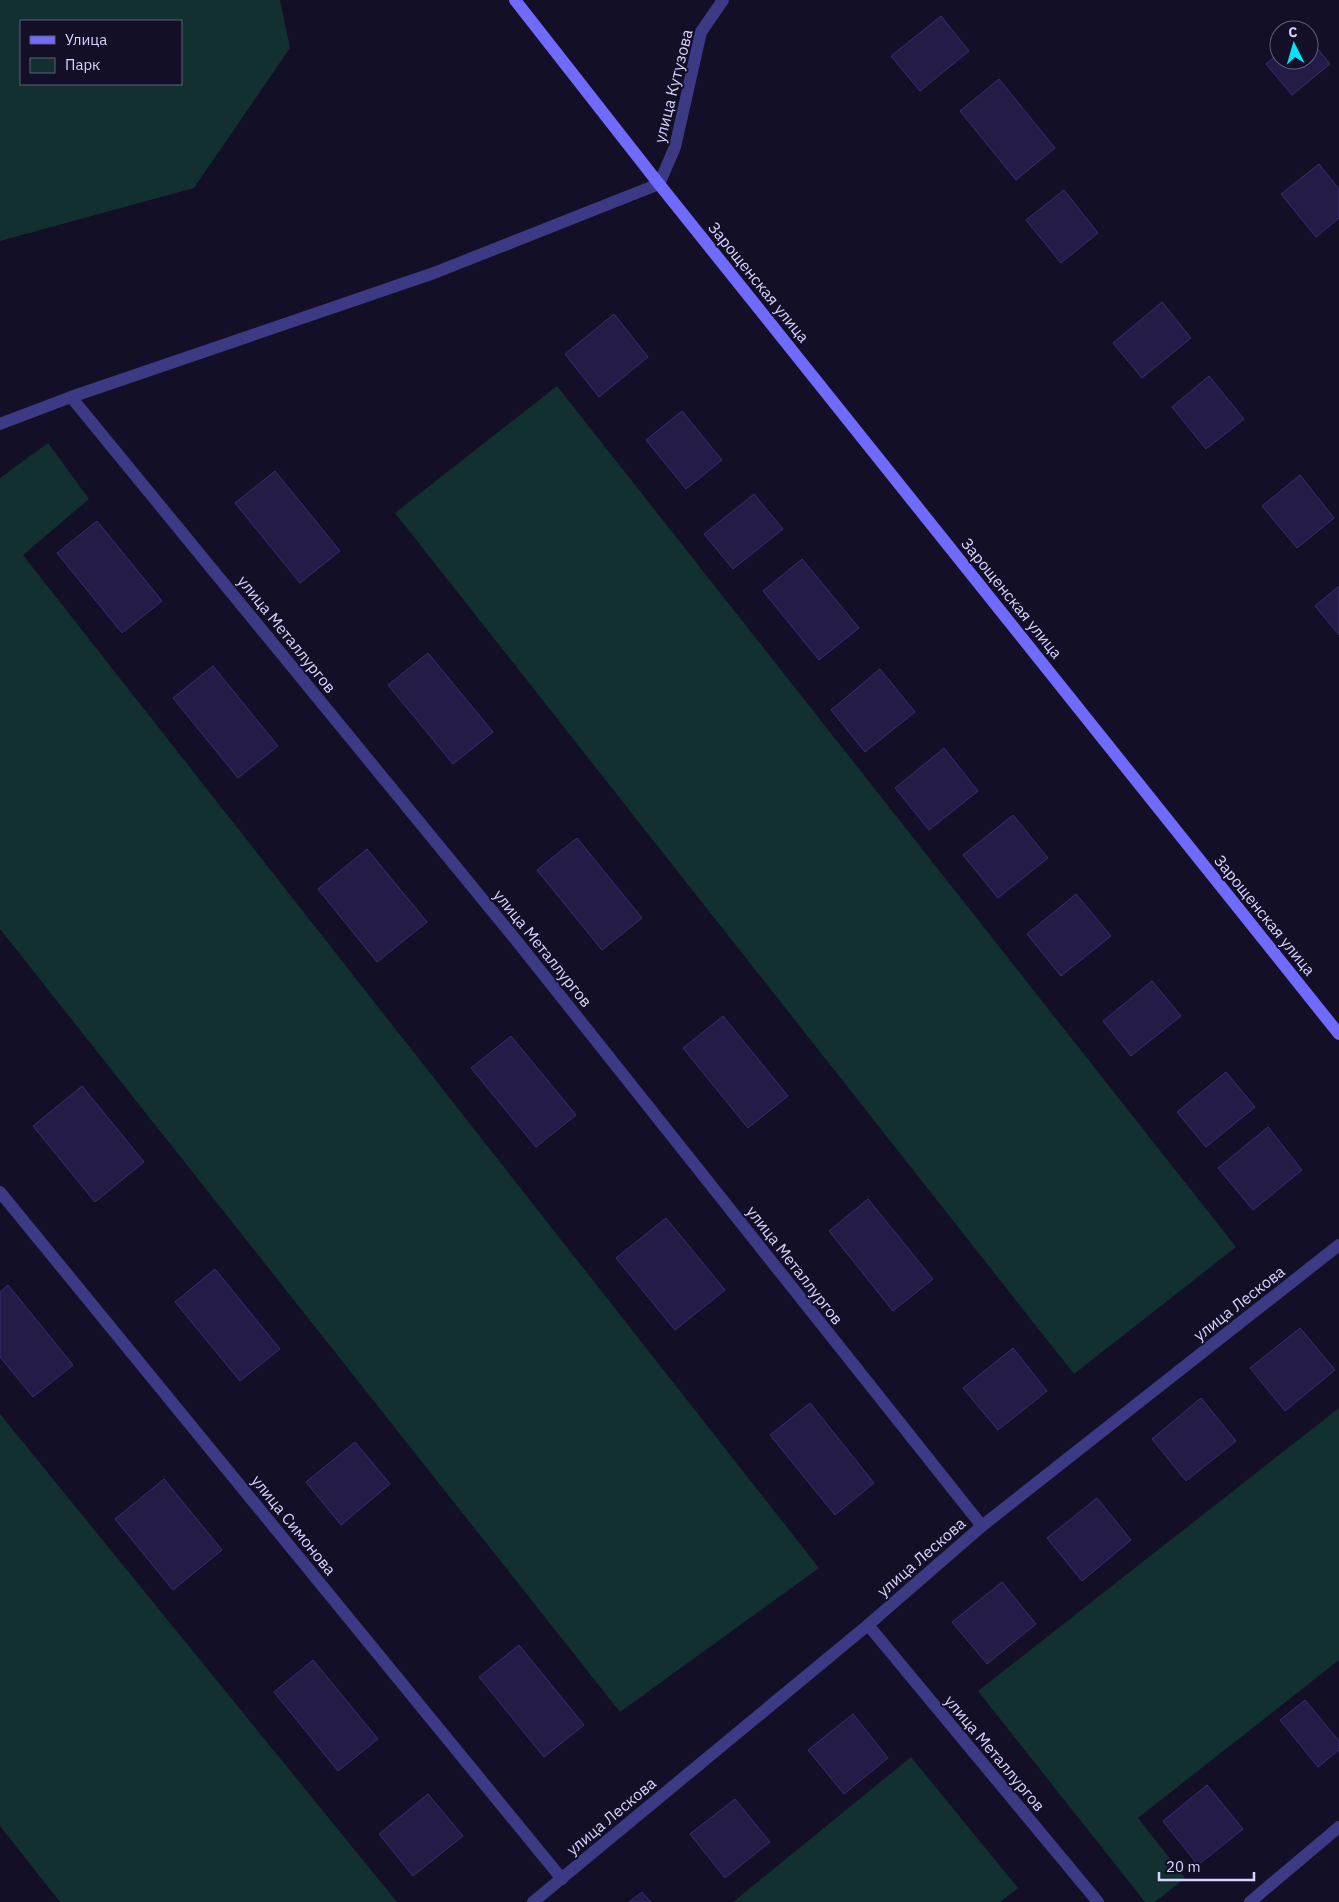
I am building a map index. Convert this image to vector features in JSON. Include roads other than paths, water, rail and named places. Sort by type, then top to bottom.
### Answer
[{"type":"street","name":"Зарощенская улица","points":[[515,0],[659,184],[1339,1034]]},
{"type":"street","name":"улица Кутузова","points":[[659,184],[675,147],[700,32],[723,0]]},
{"type":"street","points":[[0,424],[71,397],[434,273],[659,184]]},
{"type":"street","name":"улица Металлургов","points":[[71,397],[516,940],[982,1526]]},
{"type":"street","name":"улица Симонова","points":[[0,1192],[562,1879]]},
{"type":"street","name":"улица Лескова","points":[[533,1902],[868,1625],[982,1526],[1339,1245]]},
{"type":"street","name":"улица Металлургов","points":[[868,1625],[1098,1902]]},
{"type":"street","points":[[1250,1902],[1339,1827]]}]
